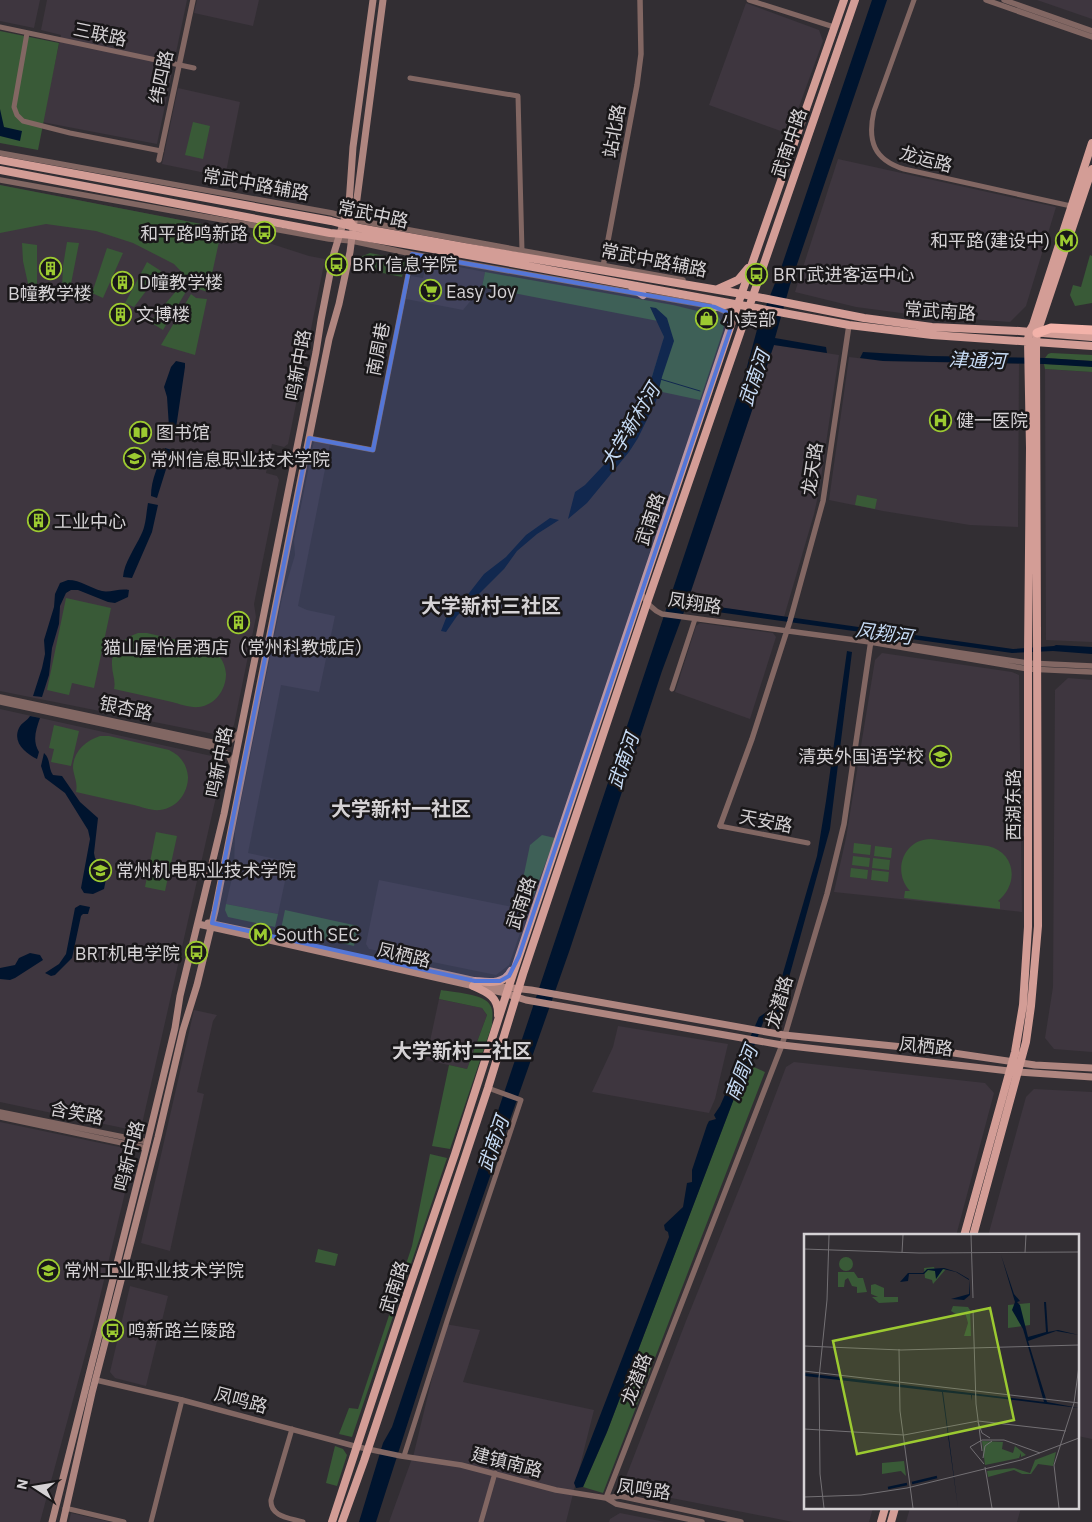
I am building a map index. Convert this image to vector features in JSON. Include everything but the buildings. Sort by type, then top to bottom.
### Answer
[{"type":"highway","points":[[1033,337],[1051,328],[1092,330]]},
{"type":"main road","name":"鸣新中路","points":[[52,1522],[147,1145],[175,1028],[180,996],[224,814],[339,237],[349,204],[353,147],[373,0]]},
{"type":"main road","name":"鸣新中路","points":[[62,1522],[183,1030],[197,985],[211,925],[309,438],[354,232],[383,0]]},
{"type":"main road","name":"武南中路","points":[[742,294],[844,0]]},
{"type":"main road","name":"武南中路","points":[[753,296],[855,0]]},
{"type":"main road","points":[[1032,366],[1036,353],[1033,325],[1092,143]]},
{"type":"main road","name":"常武中路","points":[[0,160],[344,220],[354,232],[418,248],[750,306]]},
{"type":"main road","points":[[1032,366],[1027,353],[1092,169]]},
{"type":"main road","name":"常武中路","points":[[0,170],[339,237],[354,232],[603,268],[753,296]]},
{"type":"main road","points":[[418,248],[427,256],[435,250]]},
{"type":"main road","points":[[514,256],[522,251],[528,258]]},
{"type":"main road","points":[[470,264],[480,258]]},
{"type":"main road","points":[[717,289],[738,280],[745,274],[754,259]]},
{"type":"main road","points":[[759,277],[758,286],[760,292],[766,298]]},
{"type":"main road","points":[[630,285],[643,295]]},
{"type":"main road","name":"武南路","points":[[332,1522],[409,1288],[456,1154],[507,991],[731,327],[735,304],[742,294]]},
{"type":"main road","points":[[753,296],[766,298]]},
{"type":"main road","name":"武南路","points":[[342,1522],[488,1088],[515,997],[753,296]]},
{"type":"main road","name":"常武南路","points":[[766,298],[864,318],[1033,337],[1092,346]]},
{"type":"main road","points":[[715,307],[735,304]]},
{"type":"main road","points":[[750,306],[761,311]]},
{"type":"main road","points":[[739,335],[748,319],[761,311]]},
{"type":"main road","name":"常武南路","points":[[761,311],[783,312],[849,325],[932,336],[1092,337]]},
{"type":"main road","name":"西湖东路","points":[[965,1234],[1017,1062],[1031,1006],[1038,926],[1037,649],[1032,366]]},
{"type":"main road","name":"西湖东路","points":[[1017,1062],[1028,927],[1028,650],[1032,366]]},
{"type":"main road","name":"凤栖路","points":[[198,924],[211,925],[474,983],[507,991],[515,997],[526,1000],[746,1038],[782,1046],[1014,1071],[1092,1077]]},
{"type":"main road","points":[[474,983],[500,981],[509,976],[519,956]]},
{"type":"main road","points":[[474,983],[490,993],[496,1002],[498,1012],[496,1026]]},
{"type":"main road","name":"凤栖路","points":[[507,991],[518,989],[531,990],[784,1035],[933,1050],[1017,1062],[1092,1068]]},
{"type":"main road","name":"西湖东路","points":[[973,1234],[1014,1071]]},
{"type":"street","name":"纬四路","points":[[159,160],[193,0]]},
{"type":"street","name":"站北路","points":[[603,268],[637,85],[640,54],[640,0]]},
{"type":"street","points":[[748,0],[834,28]]},
{"type":"street","name":"龙运路","points":[[914,0],[872,117],[871,135],[874,148],[880,156],[886,162],[904,169],[1071,206]]},
{"type":"street","points":[[986,0],[1092,37]]},
{"type":"street","points":[[1004,0],[1092,30]]},
{"type":"street","name":"三联路","points":[[0,27],[194,68]]},
{"type":"street","points":[[27,33],[14,108],[22,121],[70,133],[161,151]]},
{"type":"street","points":[[410,78],[518,96],[522,251]]},
{"type":"street","name":"常武中路辅路","points":[[0,153],[332,212],[344,220]]},
{"type":"street","points":[[0,180],[339,237]]},
{"type":"street","name":"常武中路辅路","points":[[354,232],[522,251],[603,268]]},
{"type":"street","name":"常武中路辅路","points":[[354,232],[412,254],[715,307]]},
{"type":"street","name":"南周巷","points":[[309,438],[373,450],[412,254]]},
{"type":"street","points":[[715,307],[726,312],[731,327]]},
{"type":"street","name":"龙天路","points":[[720,826],[752,739],[791,618],[823,501],[849,325]]},
{"type":"street","name":"凤翔路","points":[[641,593],[656,610],[690,617],[871,641],[1028,666],[1092,666]]},
{"type":"street","points":[[672,689],[690,617]]},
{"type":"street","name":"龙潜路","points":[[606,1498],[782,1046],[827,894],[844,824],[871,641]]},
{"type":"street","name":"凤翔路","points":[[1037,666],[1092,672]]},
{"type":"street","name":"银杏路","points":[[0,697],[221,744],[229,742],[240,731]]},
{"type":"street","name":"银杏路","points":[[0,702],[219,749],[228,754],[233,767]]},
{"type":"street","name":"天安路","points":[[720,826],[808,843]]},
{"type":"street","points":[[402,1456],[521,1100],[488,1088]]},
{"type":"street","name":"含笑路","points":[[0,1112],[147,1145]]},
{"type":"street","name":"含笑路","points":[[0,1117],[147,1145]]},
{"type":"street","name":"凤鸣路","points":[[96,1380],[182,1400],[358,1447],[379,1450]]},
{"type":"street","points":[[151,1522],[182,1400]]},
{"type":"street","points":[[292,1429],[271,1500],[271,1506],[273,1511],[279,1515],[303,1522]]},
{"type":"street","name":"建镇南路","points":[[379,1450],[402,1456],[461,1465],[556,1490],[606,1498]]},
{"type":"street","points":[[481,1522],[495,1473]]},
{"type":"street","name":"凤鸣路","points":[[606,1498],[620,1496],[741,1522]]},
{"type":"street","name":"凤鸣路","points":[[606,1498],[616,1504],[702,1522]]},
{"type":"street","points":[[65,1508],[124,1522]]},
{"type":"highlighted area","points":[[412,254],[715,307],[726,312],[731,327],[519,956],[509,976],[500,981],[475,981],[212,923],[309,438],[373,450]]},
{"type":"shaded area","points":[[0,0],[40,0],[34,28],[0,21]]},
{"type":"shaded area","points":[[47,0],[187,0],[157,144],[42,122],[61,35],[41,30]]},
{"type":"shaded area","points":[[197,0],[259,0],[253,26],[194,13]]},
{"type":"shaded area","points":[[1037,0],[1092,0],[1092,19]]},
{"type":"shaded area","points":[[746,3],[819,30],[823,41],[789,134],[709,105]]},
{"type":"shaded area","points":[[178,88],[240,102],[225,177],[162,164]]},
{"type":"shaded area","points":[[838,159],[1056,207],[1026,306],[1010,322],[916,315],[856,307],[795,292]]},
{"type":"shaded area","name":"常州信息职业技术学院","points":[[0,185],[222,228],[309,256],[325,259],[288,444],[284,447],[272,444],[266,473],[277,476],[279,480],[254,604],[256,617],[234,725],[230,731],[219,735],[0,691]]},
{"type":"shaded area","points":[[427,261],[485,272],[482,287],[463,310],[406,299],[411,276],[423,278]]},
{"type":"shaded area","points":[[774,345],[839,355],[819,491],[784,617],[691,603],[688,600]]},
{"type":"shaded area","points":[[849,357],[883,361],[1019,364],[1018,527],[970,525],[829,500]]},
{"type":"shaded area","points":[[1045,369],[1092,372],[1092,642],[1046,640]]},
{"type":"shaded area","points":[[314,441],[330,444],[298,606],[307,610],[335,616],[319,692],[281,685],[248,853],[289,862],[278,914],[226,904],[234,869],[235,831],[282,598],[295,555],[294,541]]},
{"type":"shaded area","points":[[700,623],[773,633],[776,637],[750,719],[675,692],[696,626]]},
{"type":"shaded area","name":"清英外国语学校","points":[[882,653],[1012,672],[1019,675],[1022,912],[834,892],[846,838],[875,660]]},
{"type":"shaded area","points":[[1068,678],[1092,680],[1092,1052],[1054,1049],[1045,1038],[1053,987],[1055,690]]},
{"type":"shaded area","name":"常州机电职业技术学院","points":[[0,709],[216,757],[223,766],[142,1124],[139,1129],[123,1128],[0,1102]]},
{"type":"shaded area","points":[[379,880],[528,910],[509,965],[496,975],[369,949],[366,944]]},
{"type":"shaded area","points":[[439,999],[482,1008],[487,1015],[467,1069],[426,1060]]},
{"type":"shaded area","points":[[194,1010],[217,1015],[213,1021],[197,1092],[204,1094],[170,1251],[141,1243]]},
{"type":"shaded area","points":[[618,1026],[728,1044],[715,1099],[709,1113],[592,1092],[613,1047]]},
{"type":"shaded area","points":[[794,1062],[985,1083],[994,1093],[957,1234],[804,1234],[804,1510],[872,1510],[869,1522],[793,1522],[626,1489],[624,1482],[786,1067]]},
{"type":"shaded area","points":[[1034,1089],[1092,1092],[1092,1439],[1080,1436],[1080,1234],[989,1234],[1026,1097]]},
{"type":"shaded area","points":[[0,1122],[129,1149],[134,1155],[93,1326],[40,1522],[0,1522]]},
{"type":"shaded area","points":[[130,1286],[168,1296],[146,1386],[115,1378],[110,1372]]},
{"type":"shaded area","points":[[445,1324],[480,1330],[463,1382],[594,1410],[566,1522],[389,1522],[414,1453]]},
{"type":"shaded area","points":[[909,1510],[1020,1510],[1017,1522],[906,1522]]},
{"type":"shaded area","points":[[71,1513],[110,1522],[69,1522]]},
{"type":"shaded area","points":[[620,1513],[665,1522],[609,1522],[610,1519]]},
{"type":"green space","points":[[0,31],[59,43],[38,150],[0,143]]},
{"type":"green space","points":[[193,122],[210,126],[203,159],[185,155]]},
{"type":"green space","points":[[0,185],[222,228],[208,292],[198,289],[174,264],[133,243],[96,231],[46,224],[0,233]]},
{"type":"green space","points":[[67,242],[79,243],[70,289],[62,288]]},
{"type":"green space","points":[[22,243],[37,245],[37,286],[29,288],[23,261]]},
{"type":"green space","points":[[107,248],[123,253],[103,298],[92,293]]},
{"type":"green space","points":[[370,253],[406,260],[402,277],[354,267],[360,257]]},
{"type":"green space","points":[[1090,255],[1092,256],[1092,303],[1075,306],[1070,295],[1073,285],[1081,287]]},
{"type":"green space","points":[[147,262],[161,271],[134,307],[125,303]]},
{"type":"green space","points":[[485,272],[673,305],[718,316],[724,325],[723,331],[700,400],[648,389],[664,337],[658,321],[482,287]]},
{"type":"green space","points":[[182,284],[187,290],[163,330],[150,322]]},
{"type":"green space","points":[[191,294],[196,298],[207,299],[195,355],[161,345]]},
{"type":"green space","points":[[1051,353],[1092,355],[1092,361],[1045,358]]},
{"type":"green space","points":[[1044,364],[1092,366],[1092,372],[1045,369]]},
{"type":"green space","points":[[857,495],[877,499],[875,509],[855,505]]},
{"type":"green space","points":[[66,598],[111,608],[94,688],[72,683],[69,695],[47,690]]},
{"type":"green space","points":[[138,633],[147,633],[207,647],[214,651],[222,661],[226,674],[222,691],[215,700],[205,706],[196,707],[114,689],[112,659],[116,649],[123,641]]},
{"type":"green space","points":[[54,725],[79,731],[71,766],[51,762],[54,749],[49,748]]},
{"type":"green space","points":[[100,736],[109,736],[169,750],[176,754],[184,764],[188,777],[184,794],[172,806],[157,810],[76,792],[73,768],[75,757],[85,744]]},
{"type":"green space","points":[[156,832],[177,836],[165,891],[145,887]]},
{"type":"green space","points":[[542,835],[555,838],[528,910],[517,908],[530,845]]},
{"type":"green space","points":[[931,839],[988,846],[1004,855],[1009,862],[1011,878],[1005,894],[998,901],[1000,902],[1000,909],[904,898],[905,891],[910,891],[902,875],[901,866],[903,858],[913,844],[921,840]]},
{"type":"green space","points":[[854,843],[871,845],[870,855],[853,853]]},
{"type":"green space","points":[[875,846],[892,848],[891,858],[874,856]]},
{"type":"green space","points":[[853,856],[870,858],[869,867],[852,865]]},
{"type":"green space","points":[[873,858],[890,860],[889,870],[872,868]]},
{"type":"green space","points":[[851,868],[868,870],[867,879],[850,877]]},
{"type":"green space","points":[[872,870],[889,872],[888,882],[871,880]]},
{"type":"green space","points":[[226,904],[278,914],[275,927],[228,917],[225,910]]},
{"type":"green space","points":[[285,910],[358,926],[354,946],[281,929]]},
{"type":"green space","points":[[441,990],[482,998],[490,1005],[492,1012],[492,1025],[450,1149],[432,1146],[449,1065],[467,1069],[487,1015],[482,1008],[439,999]]},
{"type":"green space","points":[[747,1064],[765,1072],[603,1493],[583,1487],[607,1432]]},
{"type":"green space","points":[[430,1154],[447,1158],[352,1437],[339,1434],[349,1408],[358,1409],[412,1246]]},
{"type":"green space","points":[[318,1249],[338,1254],[335,1266],[315,1262]]},
{"type":"green space","points":[[335,1446],[343,1449],[347,1455],[337,1486],[326,1483]]},
{"type":"water","points":[[872,0],[887,0],[790,285],[775,338],[826,347],[827,353],[774,345],[688,600],[691,603],[1013,649],[1056,645],[1092,647],[1092,654],[1053,651],[1012,653],[689,608],[685,609],[662,671],[570,949],[455,1276],[376,1522],[359,1522],[383,1443],[392,1427],[745,374],[758,326],[781,268]]},
{"type":"water","points":[[0,109],[4,127],[22,131],[20,141],[0,136]]},
{"type":"water","points":[[650,307],[656,308],[667,318],[674,341],[656,401],[629,452],[587,503],[568,519],[575,492],[585,485],[616,452],[624,432],[650,383],[664,337]]},
{"type":"water","name":"津通河","points":[[863,352],[1092,361],[1092,367],[1044,364],[883,361],[860,358]]},
{"type":"water","points":[[176,361],[185,363],[185,367],[176,428],[169,427],[167,397],[164,387],[171,367]]},
{"type":"water","points":[[165,448],[172,450],[157,498],[151,496],[151,490]]},
{"type":"water","points":[[148,503],[158,505],[152,532],[132,578],[123,577],[128,561],[144,528]]},
{"type":"water","points":[[550,518],[559,520],[537,534],[517,551],[504,569],[457,616],[446,632],[441,631],[448,613],[466,597],[484,574],[506,557],[526,535]]},
{"type":"water","points":[[68,580],[77,581],[102,591],[129,590],[128,597],[115,603],[78,590],[71,590],[66,593],[60,606],[59,624],[52,648],[49,675],[42,697],[33,696],[42,668],[45,654],[44,640],[54,607],[55,594],[60,583]]},
{"type":"water","name":"南周河","points":[[847,651],[852,652],[830,829],[780,1010],[771,1021],[764,1020],[607,1432],[583,1487],[576,1488],[574,1483],[669,1237],[664,1225],[683,1207],[687,1183],[692,1182],[692,1170],[707,1125],[709,1121],[716,1119],[714,1115],[720,1106],[759,1017],[771,1009],[774,1004],[817,856]]},
{"type":"water","points":[[30,716],[40,718],[35,735],[39,752],[37,759],[21,747],[17,738],[19,728]]},
{"type":"water","points":[[44,753],[48,758],[53,775],[62,776],[80,802],[98,818],[94,853],[95,858],[105,869],[104,878],[106,879],[104,889],[93,894],[84,893],[81,888],[90,839],[88,830],[65,793],[45,778],[41,766]]},
{"type":"water","points":[[80,905],[90,907],[88,914],[81,916],[72,958],[55,975],[51,976],[45,973],[59,964],[66,954],[75,908]]},
{"type":"water","points":[[30,953],[40,955],[43,960],[15,978],[10,980],[0,979],[0,968],[15,965],[19,958]]},
{"type":"waterway","name":"大学新村河","points":[[660,379],[700,391]]},
{"type":"place","name":"和平路鸣新路","points":[[264,233]]},
{"type":"place","name":"和平路(建设中)","points":[[1066,240]]},
{"type":"place","name":"BRT信息学院","points":[[336,264]]},
{"type":"place","name":"B幢教学楼","points":[[50,268]]},
{"type":"place","name":"BRT武进客运中心","points":[[757,274]]},
{"type":"place","name":"D幢教学楼","points":[[123,282]]},
{"type":"place","name":"Easy Joy","points":[[430,291]]},
{"type":"place","name":"文博楼","points":[[120,314]]},
{"type":"place","name":"小卖部","points":[[706,319]]},
{"type":"place","name":"健一医院","points":[[940,420]]},
{"type":"place","name":"图书馆","points":[[140,432]]},
{"type":"place","name":"常州信息职业技术学院","points":[[134,459]]},
{"type":"place","name":"工业中心","points":[[38,521]]},
{"type":"place","name":"猫山屋怡居酒店（常州科教城店）","points":[[238,622]]},
{"type":"place","name":"清英外国语学校","points":[[940,756]]},
{"type":"place","name":"常州机电职业技术学院","points":[[100,870]]},
{"type":"place","name":"South SEC","points":[[260,934]]},
{"type":"place","name":"BRT机电学院","points":[[196,953]]},
{"type":"place","name":"常州工业职业技术学院","points":[[48,1270]]},
{"type":"place","name":"鸣新路兰陵路","points":[[112,1330]]},
{"type":"district","name":"大学新村三社区","points":[[491,605]]},
{"type":"district","name":"大学新村一社区","points":[[401,808]]},
{"type":"district","name":"大学新村二社区","points":[[462,1050]]},
{"type":"water label","name":"武南河","points":[[754,378]]},
{"type":"water label","name":"凤翔河","points":[[884,633]]},
{"type":"water label","name":"武南河","points":[[623,761]]},
{"type":"water label","name":"武南河","points":[[493,1144]]}]
